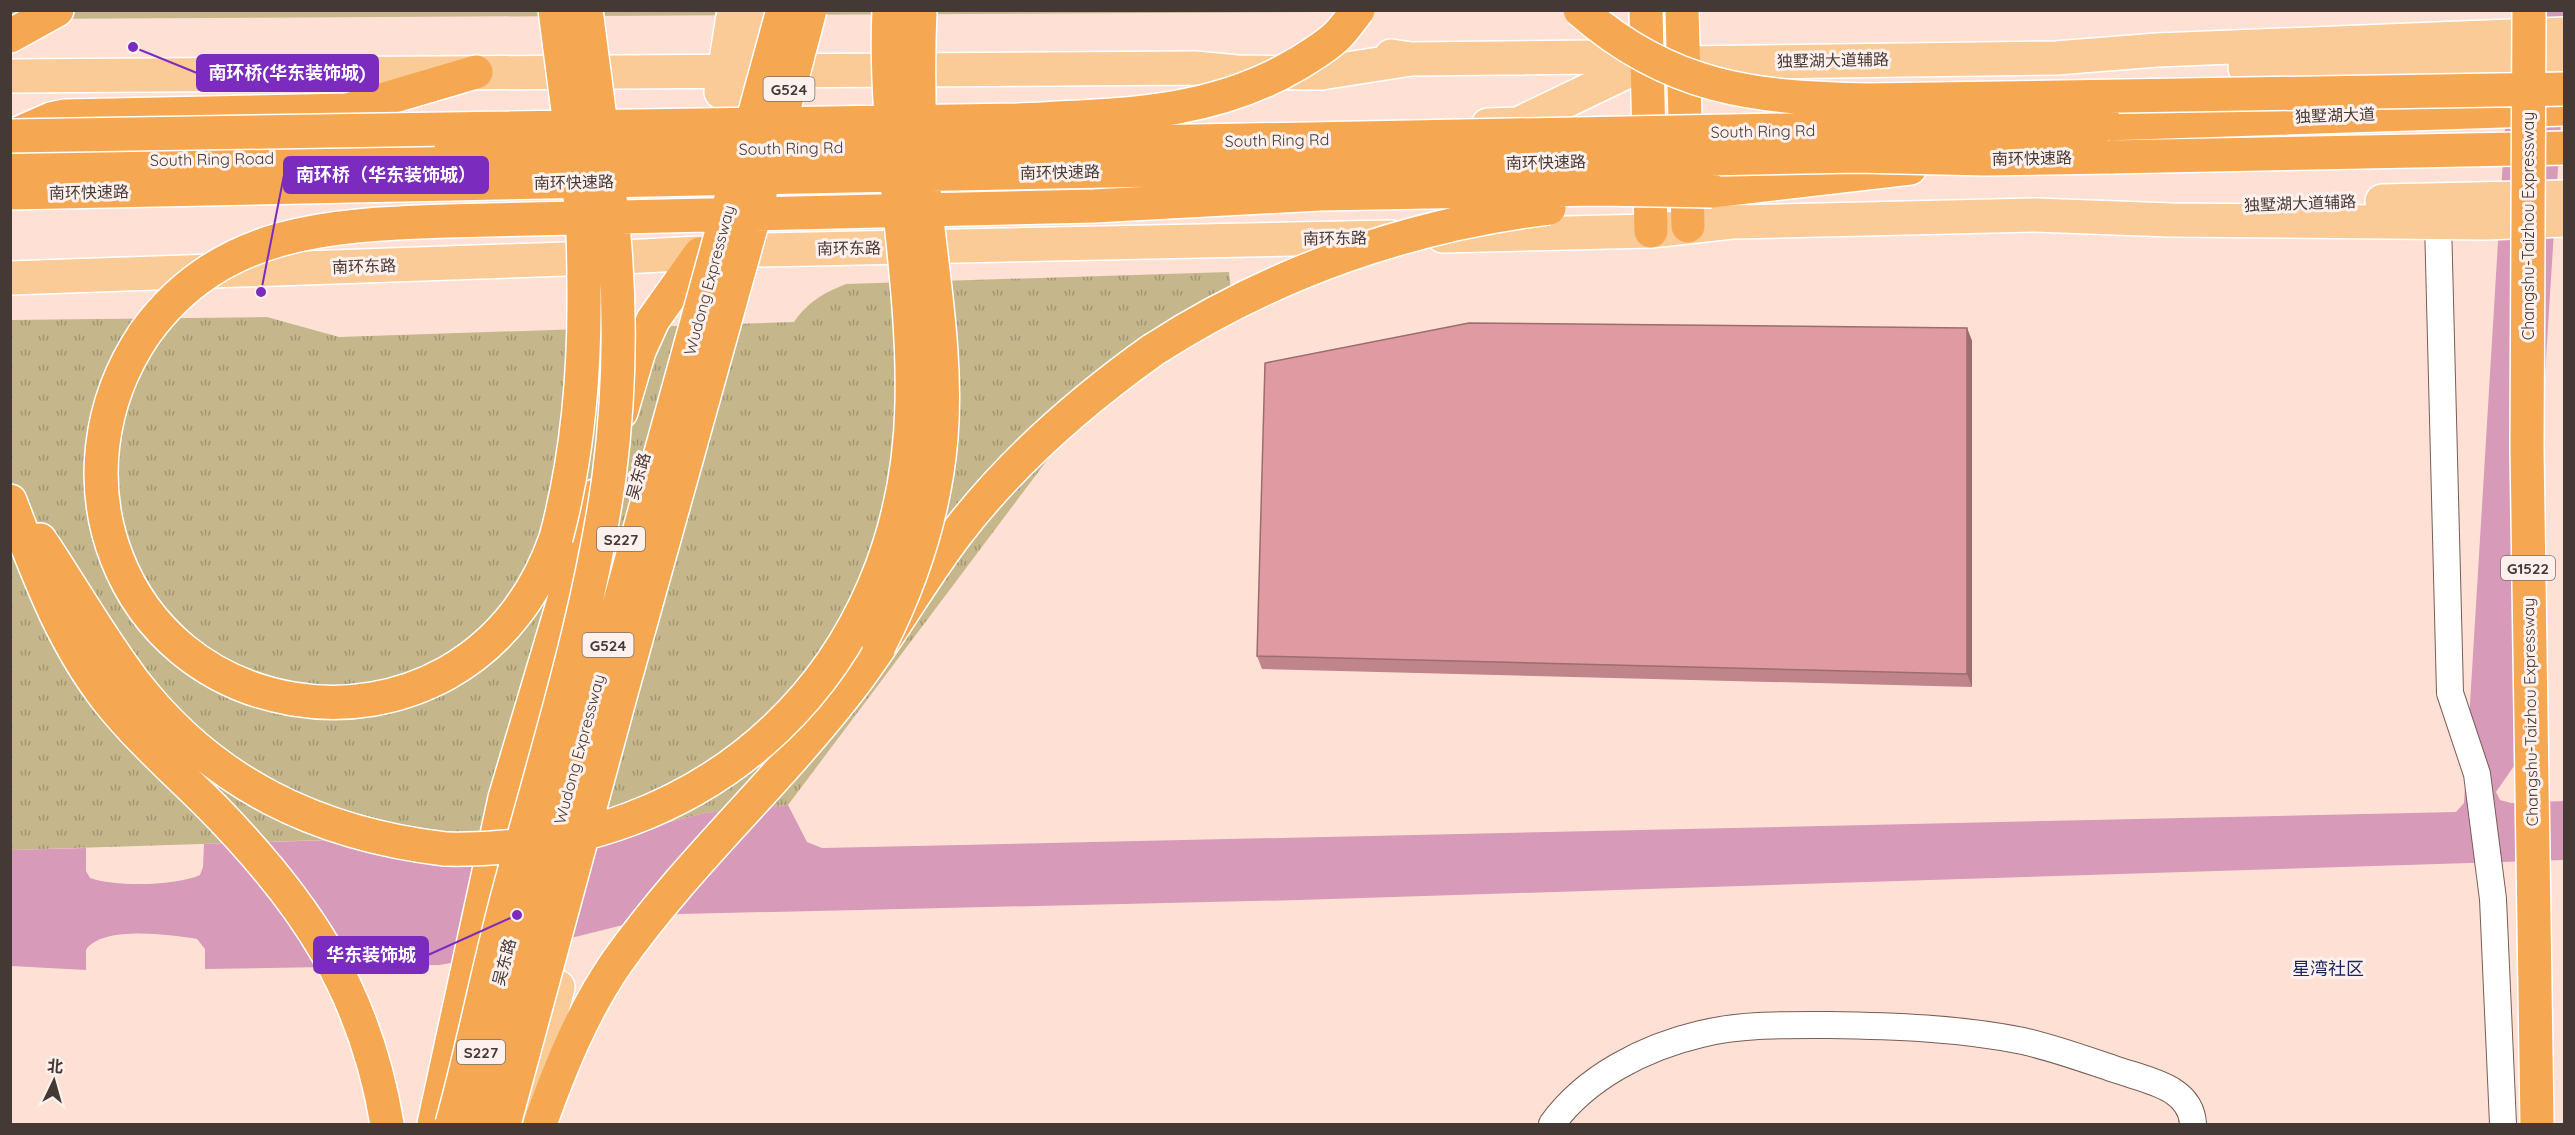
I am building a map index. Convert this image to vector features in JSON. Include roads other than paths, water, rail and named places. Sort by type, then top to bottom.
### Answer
[{"type":"highway","points":[[10,36],[57,10]]},
{"type":"highway","points":[[555,10],[582,214],[582,223],[583,233],[583,243],[584,252],[583,370],[575,453],[563,511],[543,570],[516,614],[493,639],[466,661],[421,686],[371,699],[320,702],[268,694],[236,681],[206,665],[178,644],[154,620],[134,592],[118,561],[107,529],[101,495],[100,461],[104,426],[116,385],[131,354],[154,320],[176,296],[201,275],[228,258],[258,245],[288,236],[333,229],[447,220],[570,218],[582,218],[594,217],[630,216],[1094,206],[1320,194],[1598,189],[1712,191]]},
{"type":"highway","points":[[452,1125],[496,938],[565,682],[597,546],[609,476],[617,382],[616,289],[610,204],[586,10]]},
{"type":"highway","name":"G524","points":[[746,156],[783,10]]},
{"type":"highway","name":"G524","points":[[746,156],[810,10]]},
{"type":"highway","points":[[10,496],[116,657],[150,702],[176,729],[212,760],[258,791],[309,816],[362,835],[417,846],[445,849],[509,849],[597,831],[626,822],[681,796],[733,764],[757,745],[820,679],[849,637],[868,601],[884,564],[899,515],[911,431],[912,375],[889,72],[889,10]]},
{"type":"highway","points":[[879,646],[900,603],[919,550],[934,487],[941,431],[942,366],[926,208],[918,50],[920,10]]},
{"type":"highway","points":[[10,136],[1018,120],[1140,113],[1172,110],[1256,86],[1309,57],[1337,36],[1358,10]]},
{"type":"highway","points":[[1580,10],[1626,45],[1668,67],[1734,90],[1780,97],[1913,100],[2565,88]]},
{"type":"highway","points":[[1646,10],[1651,231]]},
{"type":"highway","points":[[1682,10],[1688,226]]},
{"type":"highway","points":[[2512,10],[2511,220],[2526,448]]},
{"type":"highway","name":"Changshu-Taizhou Expressway","points":[[2529,10],[2526,448],[2537,1125]]},
{"type":"highway","points":[[10,136],[51,119],[65,116],[347,110],[476,72]]},
{"type":"highway","name":"独墅湖大道","points":[[2106,124],[2565,109]]},
{"type":"highway","name":"South Ring Rd","points":[[10,162],[2106,124]]},
{"type":"highway","name":"南环快速路","points":[[10,193],[1857,156],[1984,159],[2110,158],[2565,148]]},
{"type":"highway","name":"Wudong Expressway","points":[[476,1125],[746,156]]},
{"type":"highway","name":"Wudong Expressway","points":[[504,1125],[621,693],[746,156]]},
{"type":"highway","points":[[540,1125],[568,1050],[616,963],[695,862],[808,740],[843,698],[956,534],[1011,471],[1052,429],[1153,350],[1217,310],[1306,270],[1422,232],[1502,214],[1984,159]]},
{"type":"highway","points":[[434,1125],[505,798],[530,708],[639,351],[652,320],[700,254]]},
{"type":"highway","points":[[10,501],[47,598],[58,622],[89,674],[136,732],[243,840],[287,892],[321,938],[340,973],[361,1025],[379,1081],[387,1125]]},
{"type":"main road","points":[[700,254],[736,70],[734,10]]},
{"type":"main road","name":"S227","points":[[736,70],[764,10]]},
{"type":"main road","points":[[522,1125],[600,826],[823,10]]},
{"type":"main road","name":"独墅湖大道辅路","points":[[2471,52],[2565,34]]},
{"type":"main road","name":"独墅湖大道辅路","points":[[1683,63],[2056,58],[2157,50],[2471,52],[2565,63]]},
{"type":"main road","points":[[10,76],[1195,68],[1264,55],[1372,54],[1411,59],[1596,57],[1683,63]]},
{"type":"main road","points":[[746,156],[789,135],[1518,124],[1647,62]]},
{"type":"main road","name":"吴东路","points":[[461,1125],[541,825],[700,254],[746,156],[736,70]]},
{"type":"main road","name":"独墅湖大道辅路","points":[[2035,215],[2171,220],[2438,222],[2565,196]]},
{"type":"main road","name":"独墅湖大道辅路","points":[[1688,226],[1732,222],[2035,215],[2161,208],[2488,210],[2565,220]]},
{"type":"main road","name":"南环东路","points":[[10,278],[700,254],[757,250],[1651,231],[1688,226]]},
{"type":"street","points":[[2438,222],[2450,693],[2477,774],[2493,899],[2503,1125]]},
{"type":"street","points":[[1552,1125],[1572,1101],[1598,1080],[1631,1060],[1663,1045],[1702,1033],[1740,1028],[1817,1025],[1949,1030],[2024,1041],[2171,1090],[2188,1103],[2192,1112],[2193,1125]]},
{"type":"place","name":"南环桥(华东装饰城)","points":[[133,47]]},
{"type":"place","name":"南环桥（华东装饰城）","points":[[261,292]]},
{"type":"place","name":"华东装饰城","points":[[517,915]]},
{"type":"district","name":"星湾社区","points":[[2328,968]]}]
